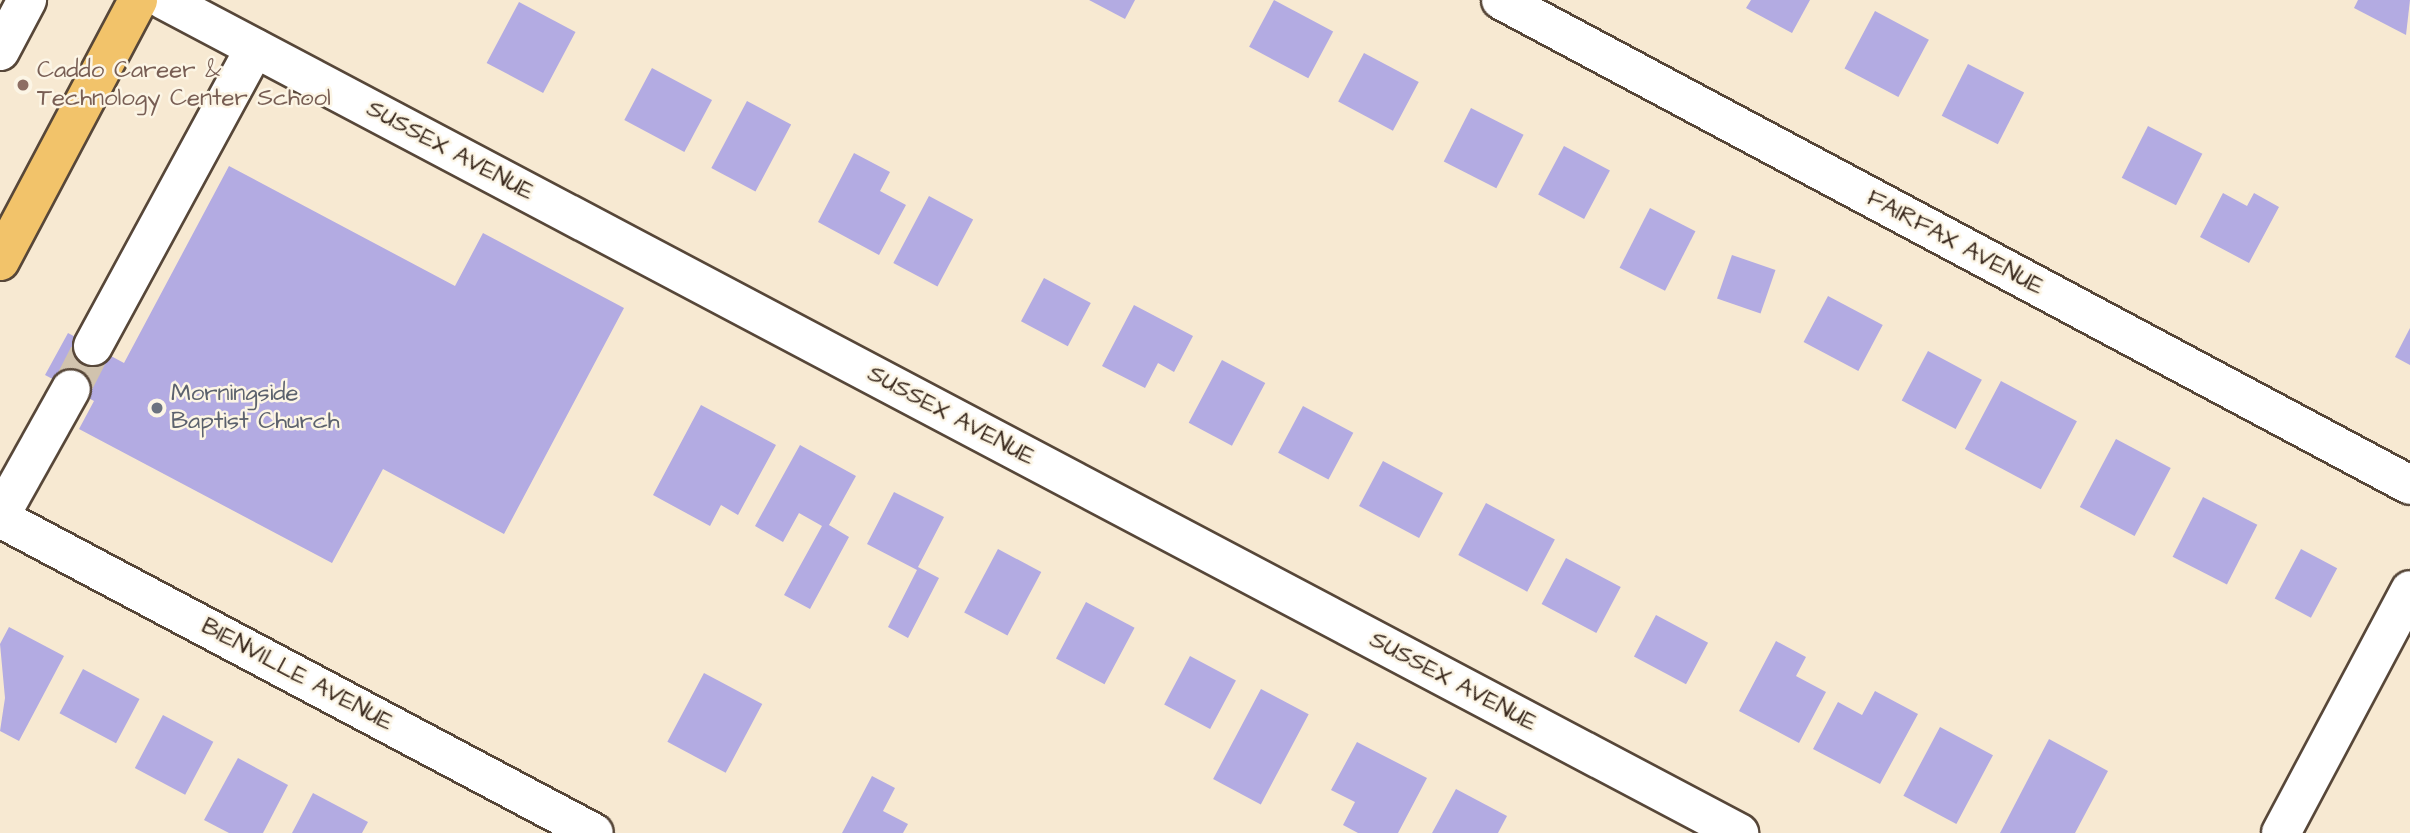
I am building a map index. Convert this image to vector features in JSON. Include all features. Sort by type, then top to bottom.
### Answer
[{"type":"main road","points":[[0,261],[138,0]]},
{"type":"street","points":[[0,51],[27,0]]},
{"type":"street","name":"SUSSEX AVENUE","points":[[164,0],[1739,833]]},
{"type":"street","name":"FAIRFAX AVENUE","points":[[1501,0],[2410,485]]},
{"type":"street","points":[[93,346],[255,48]]},
{"type":"street","points":[[0,517],[71,389]]},
{"type":"street","name":"BIENVILLE AVENUE","points":[[0,517],[594,833]]},
{"type":"street","points":[[2281,833],[2410,590]]},
{"type":"building","points":[[1089,0],[1135,0],[1125,19]]},
{"type":"building","points":[[1274,0],[1333,31],[1308,78],[1249,47]]},
{"type":"building","points":[[1751,0],[1810,0],[1792,33],[1746,8]]},
{"type":"building","points":[[2358,0],[2410,0],[2406,35],[2354,8]]},
{"type":"building","points":[[519,2],[576,32],[543,93],[487,63]]},
{"type":"building","points":[[1875,11],[1929,40],[1898,97],[1844,68]]},
{"type":"building","points":[[1364,53],[1419,82],[1393,131],[1338,102]]},
{"type":"building","points":[[1968,64],[2024,93],[1998,144],[1942,116]]},
{"type":"building","points":[[652,68],[712,100],[684,152],[624,120]]},
{"type":"building","points":[[747,101],[791,124],[755,192],[711,168]]},
{"type":"building","points":[[1471,108],[1524,135],[1496,188],[1444,161]]},
{"type":"building","points":[[2148,126],[2202,154],[2176,205],[2122,178]]},
{"type":"building","points":[[1564,146],[1610,170],[1584,219],[1538,195]]},
{"type":"building","points":[[854,153],[890,172],[880,191],[906,205],[879,255],[818,222]]},
{"type":"building","points":[[229,166],[455,286],[483,233],[624,308],[504,534],[383,469],[332,563],[79,429],[94,401],[45,375],[68,333],[124,363]]},
{"type":"building","points":[[2223,193],[2247,206],[2254,193],[2279,207],[2249,263],[2200,237]]},
{"type":"building","points":[[929,196],[973,219],[937,287],[893,263]]},
{"type":"building","points":[[1650,208],[1695,231],[1665,291],[1620,268]]},
{"type":"building","points":[[1732,255],[1775,270],[1761,313],[1717,298]]},
{"type":"building","points":[[1044,278],[1091,303],[1068,346],[1021,321]]},
{"type":"building","points":[[1828,296],[1883,325],[1858,371],[1804,342]]},
{"type":"building","points":[[1134,305],[1193,336],[1174,372],[1158,363],[1145,388],[1102,366]]},
{"type":"building","points":[[2410,328],[2410,365],[2395,357]]},
{"type":"building","points":[[1928,351],[1982,380],[1956,429],[1902,400]]},
{"type":"building","points":[[1222,360],[1265,383],[1232,446],[1189,423]]},
{"type":"building","points":[[2001,381],[2077,421],[2041,489],[1965,449]]},
{"type":"building","points":[[701,405],[776,445],[738,515],[721,505],[710,526],[653,495]]},
{"type":"building","points":[[1303,406],[1353,433],[1328,480],[1278,453]]},
{"type":"building","points":[[2116,439],[2171,468],[2135,536],[2080,507]]},
{"type":"building","points":[[800,445],[856,476],[829,525],[849,537],[810,609],[784,595],[822,526],[799,513],[783,542],[755,526]]},
{"type":"building","points":[[1383,461],[1443,493],[1419,538],[1359,506]]},
{"type":"building","points":[[894,492],[944,517],[918,567],[939,578],[908,638],[888,627],[917,570],[867,544]]},
{"type":"building","points":[[2203,497],[2257,525],[2227,584],[2173,557]]},
{"type":"building","points":[[1486,503],[1555,540],[1527,592],[1458,555]]},
{"type":"building","points":[[998,549],[1041,572],[1007,636],[964,613]]},
{"type":"building","points":[[2301,549],[2337,568],[2311,618],[2275,598]]},
{"type":"building","points":[[1566,558],[1621,587],[1596,633],[1542,604]]},
{"type":"building","points":[[1086,602],[1135,628],[1105,684],[1056,659]]},
{"type":"building","points":[[1656,615],[1708,643],[1686,684],[1634,656]]},
{"type":"building","points":[[9,627],[64,656],[19,741],[0,731],[5,698],[0,644]]},
{"type":"building","points":[[1776,641],[1806,657],[1796,676],[1826,692],[1799,743],[1739,711]]},
{"type":"building","points":[[1190,656],[1236,680],[1210,729],[1164,705]]},
{"type":"building","points":[[83,669],[140,699],[116,743],[60,713]]},
{"type":"building","points":[[704,673],[762,704],[726,773],[667,742]]},
{"type":"building","points":[[1261,689],[1309,714],[1261,804],[1213,779]]},
{"type":"building","points":[[1875,691],[1918,714],[1880,784],[1813,749],[1838,702],[1862,715]]},
{"type":"building","points":[[163,715],[213,742],[185,795],[135,768]]},
{"type":"building","points":[[1940,727],[1993,755],[1956,824],[1903,796]]},
{"type":"building","points":[[2049,739],[2108,771],[2075,833],[2000,833]]},
{"type":"building","points":[[1357,742],[1427,778],[1398,833],[1358,833],[1343,825],[1355,802],[1331,790]]},
{"type":"building","points":[[238,758],[288,785],[263,833],[229,833],[204,820]]},
{"type":"building","points":[[872,776],[895,788],[883,811],[908,824],[903,833],[842,833]]},
{"type":"building","points":[[1456,789],[1507,816],[1498,833],[1432,833]]},
{"type":"building","points":[[313,793],[368,822],[362,833],[292,833]]},
{"type":"tunnel","points":[[71,389],[93,346]]},
{"type":"place","name":"Caddo Career & Technology Center School","points":[[23,85]]},
{"type":"place","name":"Morningside Baptist Church","points":[[157,408]]}]
